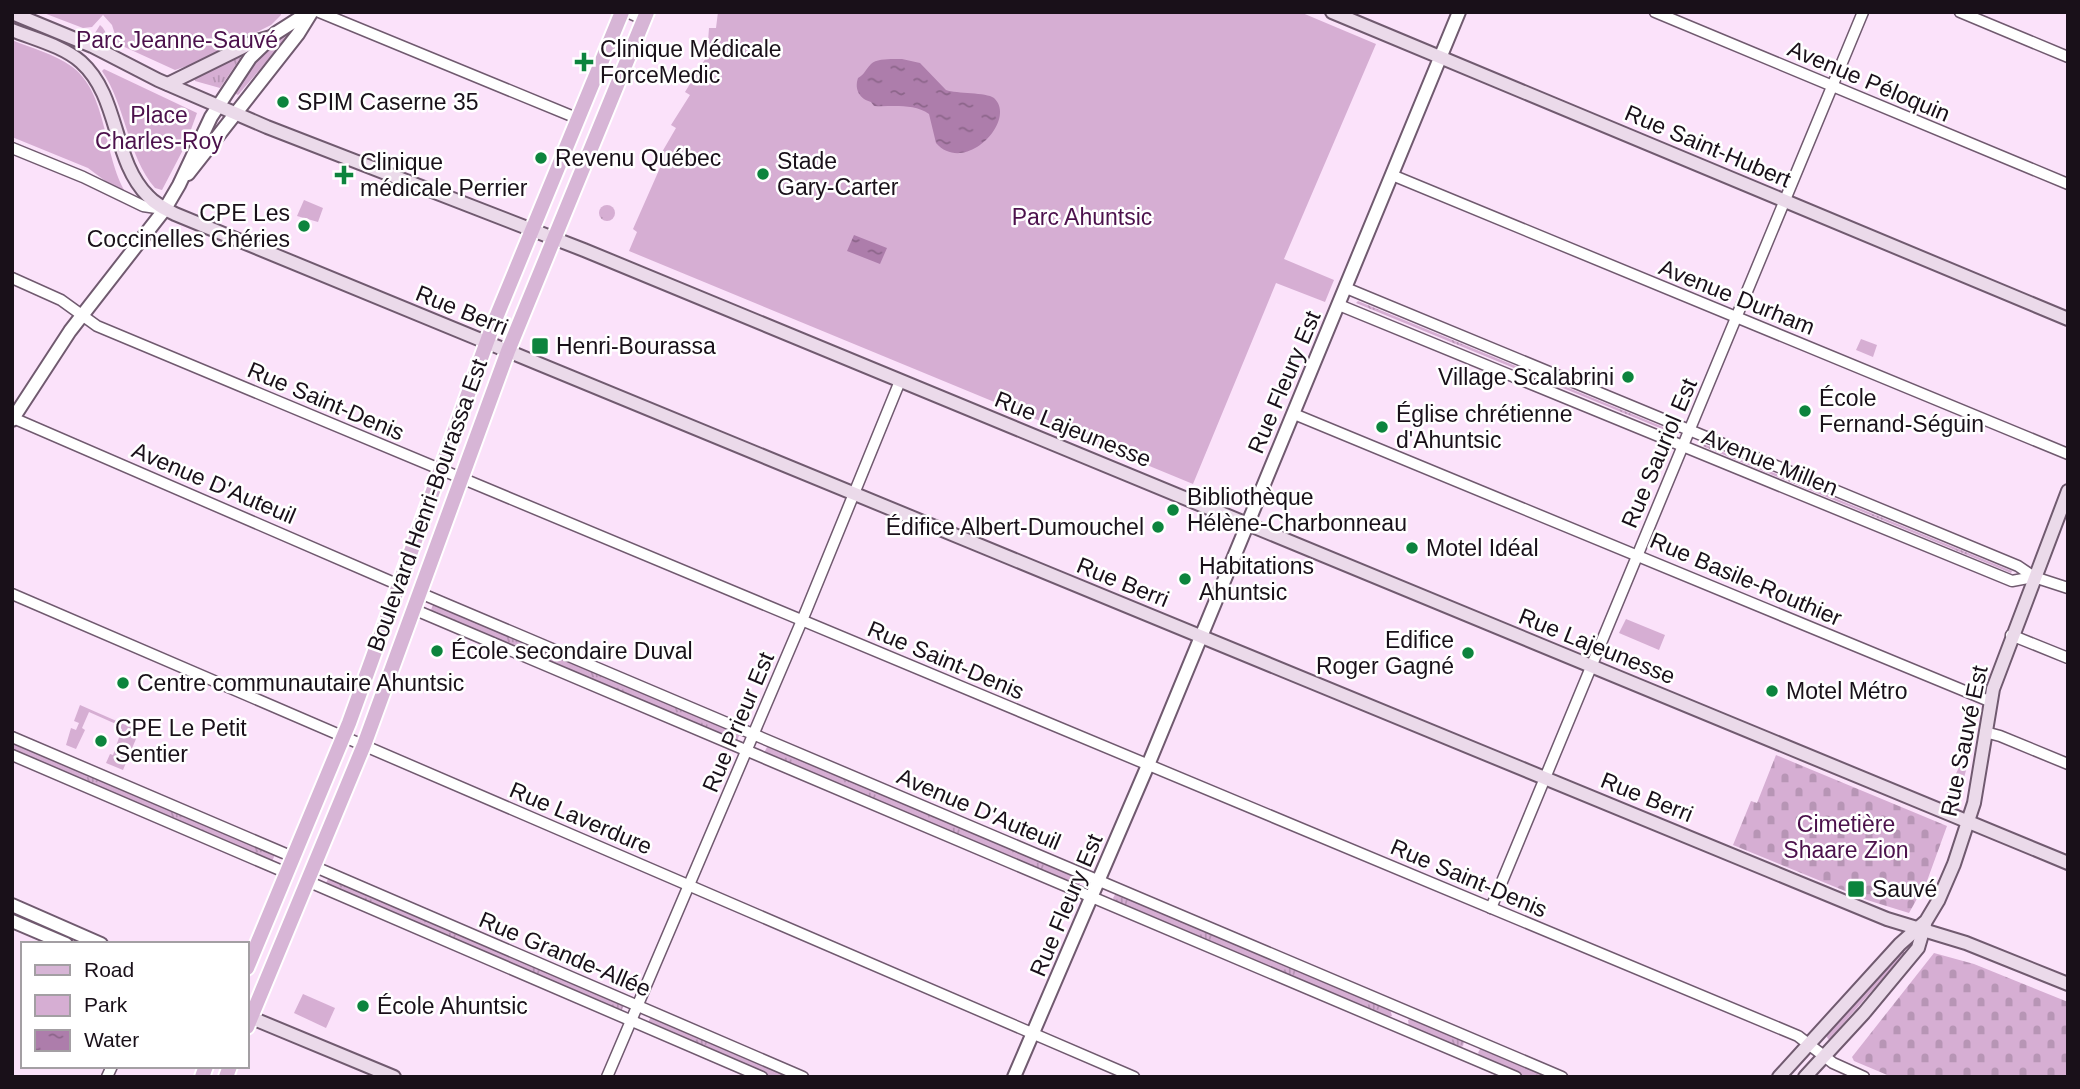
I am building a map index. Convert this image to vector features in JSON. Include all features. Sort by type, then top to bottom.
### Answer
[{"type":"main road","name":"Boulevard Henri-Bourassa Est","points":[[248,966],[343,736],[487,343],[622,12]]},
{"type":"main road","name":"Rue Saint-Hubert","points":[[1332,12],[2068,319]]},
{"type":"main road","name":"Rue Lajeunesse","points":[[12,13],[273,130],[533,230],[2068,863]]},
{"type":"main road","name":"Boulevard Henri-Bourassa Est","points":[[251,1018],[364,745],[508,351],[646,16]]},
{"type":"main road","name":"Rue Berri","points":[[12,30],[80,61],[96,81],[132,175],[148,197],[165,209],[1882,916],[1923,926],[2068,984]]},
{"type":"main road","points":[[168,84],[253,42],[271,37]]},
{"type":"main road","name":"Rue Sauvé Est","points":[[1805,1077],[1918,948],[1923,926],[1948,881],[1968,822],[1977,788],[1989,701],[2011,635],[2068,491]]},
{"type":"main road","name":"Rue Sauvé Est","points":[[1779,1077],[1900,944],[1923,926]]},
{"type":"main road","points":[[251,1018],[394,1077]]},
{"type":"street","points":[[13,419],[81,315],[165,209],[218,106],[250,58],[271,37],[310,12]]},
{"type":"street","points":[[179,185],[298,34],[310,12]]},
{"type":"street","points":[[319,12],[579,119]]},
{"type":"street","points":[[627,12],[646,16]]},
{"type":"street","name":"Rue Fleury Est","points":[[1014,1077],[1093,897],[1459,12]]},
{"type":"street","name":"Avenue Péloquin","points":[[1655,12],[2068,184]]},
{"type":"street","name":"Rue Sauriol Est","points":[[1491,908],[1863,12]]},
{"type":"street","points":[[1960,12],[2068,57]]},
{"type":"street","name":"Rue Berri","points":[[12,148],[83,177],[143,206],[165,209]]},
{"type":"street","name":"Avenue Durham","points":[[1392,175],[2068,454]]},
{"type":"street","name":"Rue Saint-Denis","points":[[12,278],[56,297],[97,326],[1794,1034],[1837,1065],[1864,1077]]},
{"type":"street","name":"Avenue Millen","points":[[1346,288],[2018,566],[2034,577],[2068,588]]},
{"type":"street","name":"Avenue Millen","points":[[1339,305],[2012,581],[2034,577]]},
{"type":"street","name":"Rue Prieur Est","points":[[607,1077],[802,621],[900,381]]},
{"type":"street","name":"Rue Basile-Routhier","points":[[1294,414],[1989,701]]},
{"type":"street","name":"Avenue D'Auteuil","points":[[13,419],[399,585]]},
{"type":"street","name":"Avenue D'Auteuil","points":[[420,593],[1562,1077]]},
{"type":"street","name":"Rue Laverdure","points":[[12,594],[1134,1077]]},
{"type":"street","name":"Avenue D'Auteuil","points":[[414,609],[1516,1077]]},
{"type":"street","points":[[2011,635],[2068,658]]},
{"type":"street","points":[[1985,732],[2068,764]]},
{"type":"street","points":[[12,737],[293,857]]},
{"type":"street","points":[[12,755],[287,873]]},
{"type":"street","name":"Rue Grande-Allée","points":[[313,866],[803,1077]]},
{"type":"street","name":"Rue Grande-Allée","points":[[307,881],[762,1077]]},
{"type":"street","points":[[12,905],[96,942]]},
{"type":"street","points":[[12,921],[61,942]]},
{"type":"green space","name":"Parc Jeanne-Sauvé","points":[[41,12],[281,12],[281,15],[271,25],[175,70],[118,44],[112,25],[103,15],[92,27],[83,28]]},
{"type":"green space","name":"Parc Ahuntsic","points":[[718,12],[1300,12],[1376,44],[1284,259],[1334,280],[1325,302],[1276,283],[1193,484],[629,251],[637,232],[633,229],[663,161],[658,159],[676,128],[671,125],[690,95],[685,92],[707,56],[709,28],[716,28]]},
{"type":"green space","points":[[100,25],[105,30],[113,51],[85,37],[95,33]]},
{"type":"green space","points":[[289,29],[292,32],[238,95],[232,92],[257,55]]},
{"type":"green space","points":[[12,40],[57,58],[83,77],[99,108],[113,161],[126,193],[88,168],[12,137]]},
{"type":"green space","points":[[241,57],[220,88],[195,81],[194,77]]},
{"type":"green space","name":"Place Charles-Roy","points":[[104,69],[197,113],[185,146],[162,190],[155,188],[138,161],[116,99],[102,71]]},
{"type":"green space","points":[[304,200],[323,208],[318,222],[297,216]]},
{"type":"green space","points":[[604,205],[610,205],[615,213],[613,219],[604,221],[599,216],[599,210]]},
{"type":"green space","points":[[1358,301],[1673,431],[1672,433],[1356,303]]},
{"type":"green space","points":[[1861,339],[1877,345],[1873,357],[1856,350]]},
{"type":"green space","points":[[1701,443],[2012,571],[2011,573],[1700,445]]},
{"type":"green space","points":[[434,603],[740,733],[737,741],[430,612]]},
{"type":"green space","points":[[1626,619],[1665,635],[1659,650],[1619,633]]},
{"type":"green space","points":[[80,705],[137,730],[138,734],[123,770],[106,763],[110,754],[113,755],[122,729],[89,712],[82,728],[85,730],[76,749],[66,745],[71,728],[76,730],[79,723],[74,721]]},
{"type":"green space","points":[[12,741],[275,854],[272,862],[12,750]]},
{"type":"green space","points":[[768,745],[1082,878],[1079,886],[768,755],[764,753]]},
{"type":"green space","name":"Cimetière Shaare Zion","points":[[1776,755],[1947,826],[1927,881],[1909,913],[1867,900],[1733,845],[1751,801],[1757,803]]},
{"type":"green space","points":[[1960,765],[1967,767],[1958,799],[1946,795]]},
{"type":"green space","points":[[329,877],[624,1005],[621,1012],[325,885]]},
{"type":"green space","points":[[1116,893],[1390,1009],[1392,1016],[1388,1017],[1115,902],[1113,898]]},
{"type":"green space","points":[[1903,951],[1905,953],[1829,1040],[1826,1036]]},
{"type":"green space","points":[[1934,953],[1974,964],[2068,1002],[2068,1077],[1892,1077],[1854,1061],[1852,1057]]},
{"type":"green space","points":[[303,994],[335,1008],[326,1028],[294,1013]]},
{"type":"green space","points":[[651,1016],[792,1077],[772,1077],[648,1023]]},
{"type":"green space","points":[[1413,1018],[1461,1039],[1463,1046],[1459,1048],[1409,1027],[1408,1020]]},
{"type":"green space","points":[[1480,1049],[1551,1077],[1527,1077],[1481,1057],[1478,1053]]},
{"type":"water","points":[[902,59],[920,63],[946,90],[994,98],[1000,108],[994,131],[973,149],[961,153],[948,151],[936,143],[929,114],[909,107],[874,106],[861,96],[857,90],[858,78],[871,64],[881,60]]},
{"type":"water","points":[[854,235],[887,248],[880,264],[847,251]]},
{"type":"place","name":"Clinique Médicale ForceMedic","points":[[584,62]]},
{"type":"place","name":"SPIM Caserne 35","points":[[283,102]]},
{"type":"place","name":"Revenu Québec","points":[[541,158]]},
{"type":"place","name":"Stade Gary-Carter","points":[[763,174]]},
{"type":"place","name":"Clinique médicale Perrier","points":[[344,175]]},
{"type":"place","name":"CPE Les Coccinelles Chéries","points":[[304,226]]},
{"type":"place","name":"Henri-Bourassa","points":[[540,346]]},
{"type":"place","name":"Village Scalabrini","points":[[1628,377]]},
{"type":"place","name":"École Fernand-Séguin","points":[[1805,411]]},
{"type":"place","name":"Église chrétienne d'Ahuntsic","points":[[1382,427]]},
{"type":"place","name":"Bibliothèque Hélène-Charbonneau","points":[[1173,510]]},
{"type":"place","name":"Édifice Albert-Dumouchel","points":[[1158,527]]},
{"type":"place","name":"Motel Idéal","points":[[1412,548]]},
{"type":"place","name":"Habitations Ahuntsic","points":[[1185,579]]},
{"type":"place","name":"École secondaire Duval","points":[[437,651]]},
{"type":"place","name":"Edifice Roger Gagné","points":[[1468,653]]},
{"type":"place","name":"Centre communautaire Ahuntsic","points":[[123,683]]},
{"type":"place","name":"Motel Métro","points":[[1772,691]]},
{"type":"place","name":"CPE Le Petit Sentier","points":[[101,741]]},
{"type":"place","name":"Sauvé","points":[[1856,889]]},
{"type":"place","name":"École Ahuntsic","points":[[363,1006]]}]
